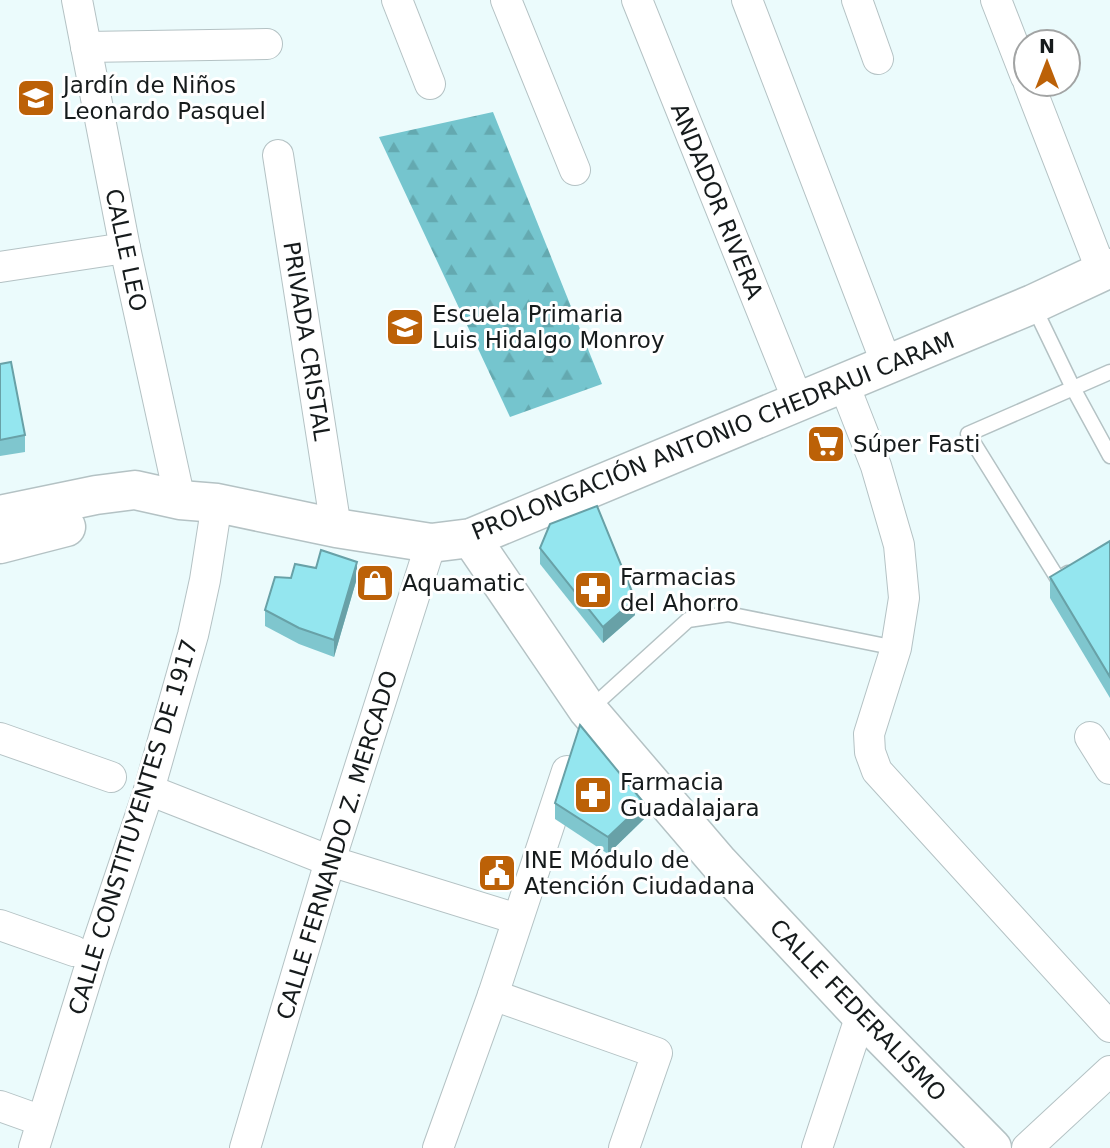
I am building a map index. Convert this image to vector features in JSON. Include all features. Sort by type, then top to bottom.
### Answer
[{"type":"main road","name":"PROLONGACIÓN ANTONIO CHEDRAUI CARAM","points":[[0,515],[96,495],[135,490],[431,543],[471,538],[1032,304],[1106,270]]},
{"type":"main road","points":[[0,544],[101,518],[141,514],[198,501]]},
{"type":"main road","name":"CALLE FEDERALISMO","points":[[471,538],[581,732],[719,863],[861,1015],[992,1148]]},
{"type":"street","name":"CALLE LEO","points":[[77,0],[115,249],[198,501]]},
{"type":"street","points":[[397,0],[430,84]]},
{"type":"street","points":[[506,0],[575,170]]},
{"type":"street","name":"ANDADOR RIVERA","points":[[636,0],[798,401]]},
{"type":"street","points":[[747,0],[887,365]]},
{"type":"street","points":[[858,0],[878,59]]},
{"type":"street","points":[[996,0],[1012,41]]},
{"type":"street","points":[[86,47],[267,44]]},
{"type":"street","points":[[1035,98],[1106,270]]},
{"type":"street","name":"PRIVADA CRISTAL","points":[[278,155],[336,528]]},
{"type":"street","points":[[0,267],[115,249]]},
{"type":"street","points":[[843,382],[876,466],[899,545],[904,598],[896,648],[869,734],[870,752],[877,771],[1110,1027]]},
{"type":"street","name":"CALLE CONSTITUYENTES DE 1917","points":[[38,1134],[149,790],[193,635],[205,580],[198,501]]},
{"type":"street","name":"CALLE FERNANDO Z. MERCADO","points":[[245,1148],[330,860],[431,543]]},
{"type":"street","points":[[438,1148],[493,995],[581,732]]},
{"type":"street","points":[[0,737],[111,777]]},
{"type":"street","points":[[1090,737],[1110,769]]},
{"type":"street","points":[[149,790],[330,860],[517,919]]},
{"type":"street","points":[[0,925],[74,951]]},
{"type":"street","points":[[493,995],[657,1053],[624,1148]]},
{"type":"street","points":[[817,1148],[861,1015]]},
{"type":"street","points":[[1027,1148],[1110,1071]]},
{"type":"street","points":[[0,1106],[38,1134]]},
{"type":"lane","points":[[1032,304],[1110,456]]},
{"type":"lane","points":[[1079,567],[1058,579],[968,434],[1110,372]]},
{"type":"lane","points":[[581,732],[688,620],[728,614],[896,648]]},
{"type":"green space","points":[[493,112],[602,384],[510,417],[379,137]]},
{"type":"building","points":[[11,362],[25,435],[0,440],[0,364]]},
{"type":"building","name":"Farmacias del Ahorro","points":[[597,506],[635,599],[603,627],[540,548],[550,524]]},
{"type":"building","points":[[1110,541],[1110,677],[1050,577]]},
{"type":"building","points":[[321,550],[357,562],[334,640],[299,628],[265,610],[275,577],[291,578],[295,564],[316,568]]},
{"type":"building","name":"Farmacia Guadalajara","points":[[580,725],[644,803],[608,837],[555,803]]},
{"type":"place","name":"Jardín de Niños Leonardo Pasquel","points":[[36,98]]},
{"type":"place","name":"Escuela Primaria Luis Hidalgo Monroy","points":[[405,327]]},
{"type":"place","name":"Súper Fasti","points":[[826,444]]},
{"type":"place","name":"Aquamatic","points":[[375,583]]},
{"type":"place","name":"Farmacias del Ahorro","points":[[593,590]]},
{"type":"place","name":"Farmacia Guadalajara","points":[[593,795]]},
{"type":"place","name":"INE Módulo de Atención Ciudadana","points":[[497,873]]}]
